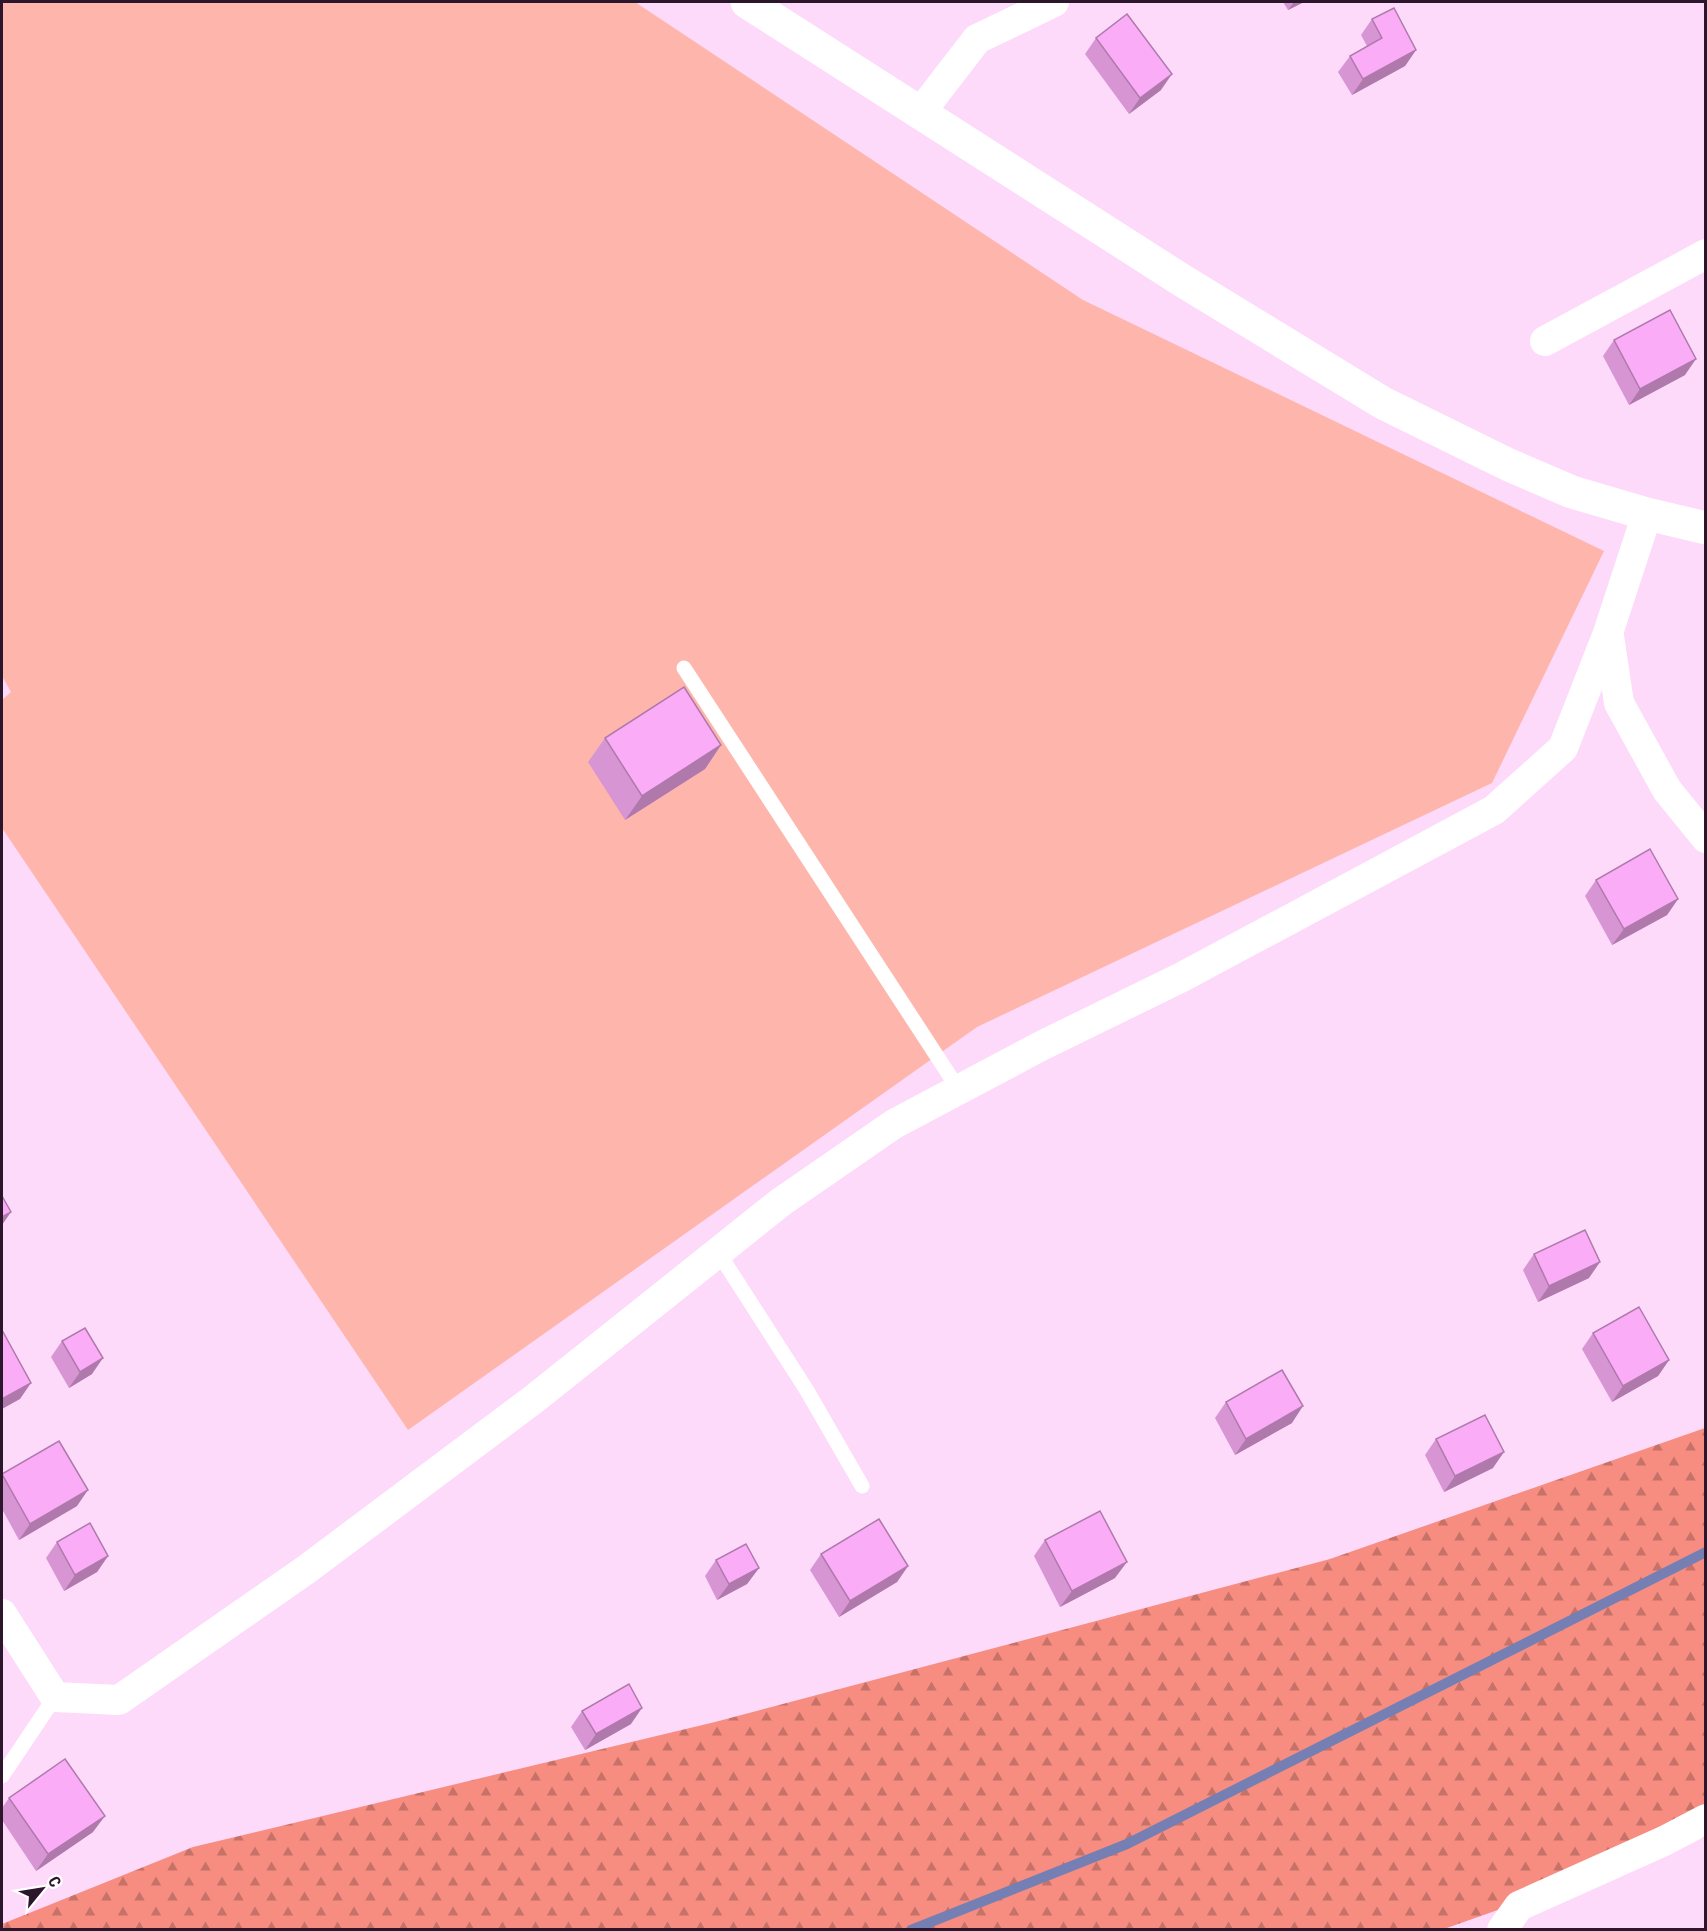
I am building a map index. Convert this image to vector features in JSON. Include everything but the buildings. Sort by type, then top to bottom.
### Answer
[{"type":"main road","points":[[747,2],[1184,281],[1383,403],[1509,465],[1572,492],[1706,528]]},
{"type":"street","points":[[920,113],[978,39],[1054,2]]},
{"type":"street","points":[[1545,341],[1706,254]]},
{"type":"street","points":[[2,1614],[55,1697],[119,1700],[317,1562],[534,1399],[781,1202],[894,1124],[1041,1046],[1182,977],[1494,810],[1563,748],[1608,633],[1647,514]]},
{"type":"street","points":[[1608,633],[1619,703],[1667,790],[1706,838]]},
{"type":"street","points":[[1502,1929],[1519,1906],[1664,1841],[1706,1819]]},
{"type":"lane","points":[[684,668],[959,1090]]},
{"type":"lane","points":[[718,1252],[806,1389],[862,1486]]},
{"type":"lane","points":[[2,1776],[55,1697]]},
{"type":"shaded area","points":[[2,2],[635,2],[1083,300],[1604,551],[1492,783],[977,1027],[408,1430],[2,828],[2,700],[11,692],[2,676]]},
{"type":"green space","points":[[1705,1428],[1705,1837],[1444,1929],[2,1930],[2,1924],[193,1847],[715,1722],[1330,1559]]},
{"type":"waterway","points":[[911,1930],[1127,1844],[1706,1552]]}]
